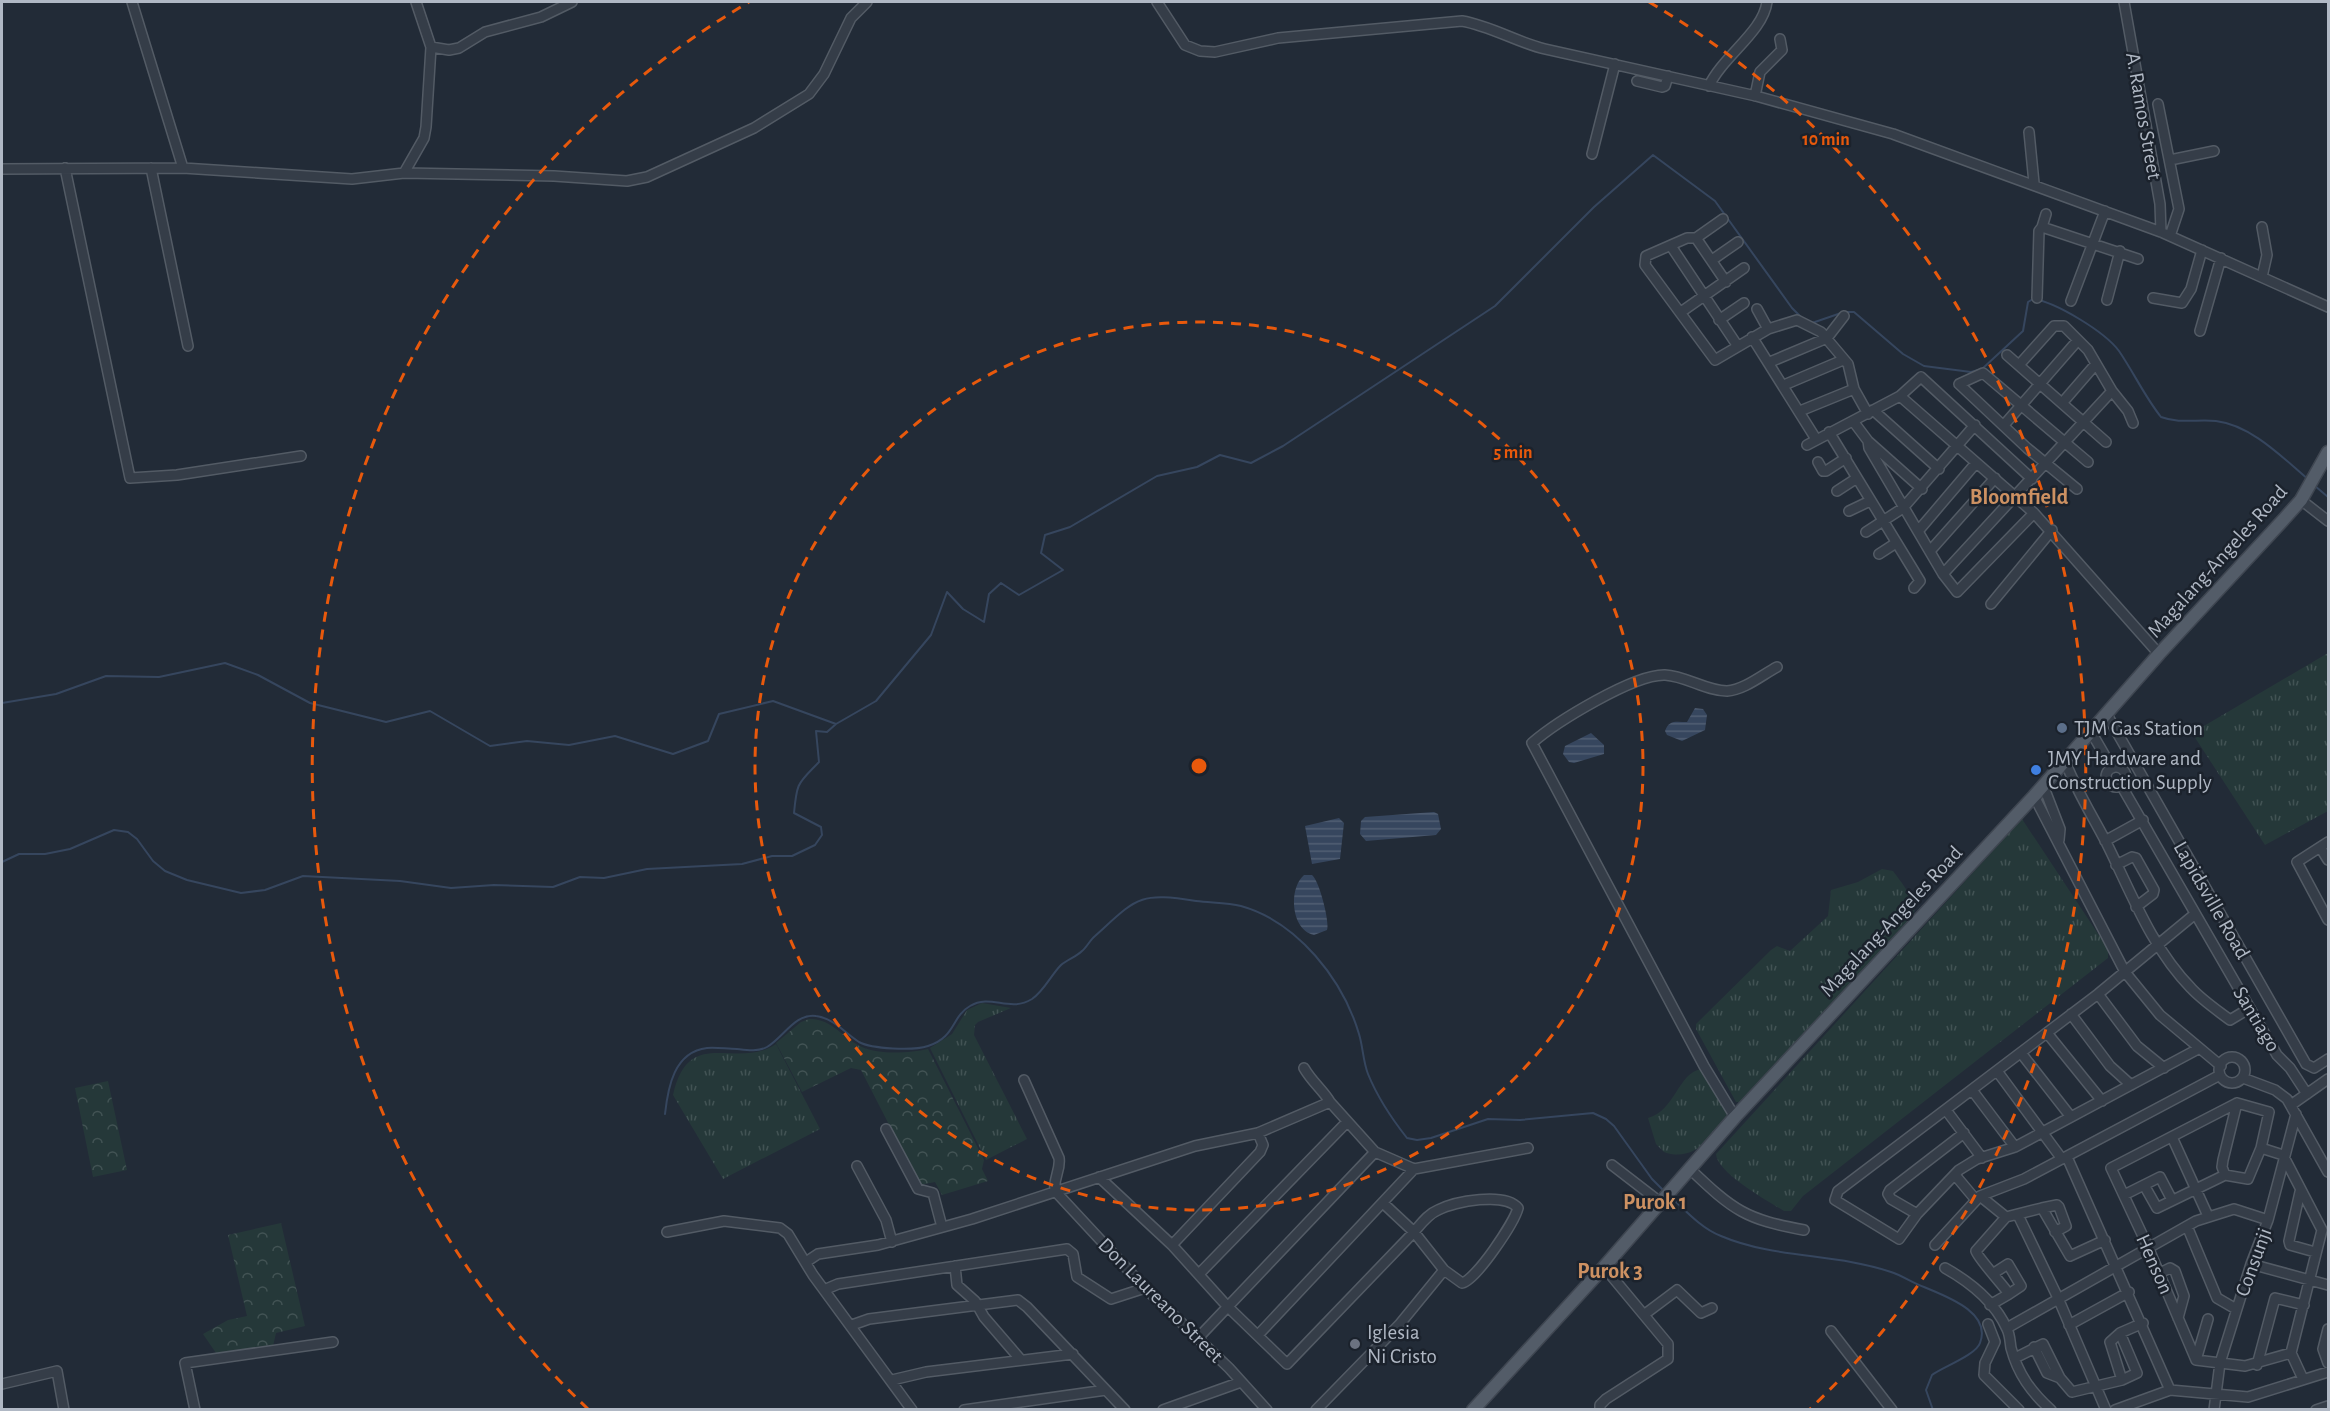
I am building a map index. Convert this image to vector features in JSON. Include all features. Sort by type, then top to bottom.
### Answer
[{"type":"main road","name":"Magalang-Angeles Road","points":[[1473,1410],[1604,1267],[1735,1117],[2034,796],[2159,654],[2301,500],[2328,452]]},
{"type":"street","points":[[132,2],[183,168]]},
{"type":"street","points":[[404,173],[423,138],[431,47],[416,2]]},
{"type":"street","points":[[431,47],[449,50],[459,48],[485,32],[541,17],[572,2]]},
{"type":"street","points":[[2,169],[183,168],[352,179],[404,173],[554,176],[612,181],[647,177],[754,128],[809,94],[824,74],[852,18],[867,2]]},
{"type":"street","points":[[1158,2],[1185,45],[1200,51],[1215,52],[1278,38],[1462,21],[1489,28],[1531,46],[1755,96],[1886,132],[2034,183],[2166,234],[2328,307]]},
{"type":"street","points":[[1709,86],[1722,63],[1764,17],[1767,2]]},
{"type":"street","name":"A. Ramos Street","points":[[2124,2],[2166,234]]},
{"type":"street","points":[[1755,96],[1760,72],[1782,50],[1780,39]]},
{"type":"street","points":[[1592,154],[1615,64]]},
{"type":"street","points":[[1636,81],[1662,87],[1665,86],[1668,76]]},
{"type":"street","points":[[2158,104],[2179,209],[2166,234]]},
{"type":"street","points":[[2029,132],[2034,183]]},
{"type":"street","points":[[2170,160],[2214,150]]},
{"type":"street","points":[[65,168],[130,478],[177,475],[301,456]]},
{"type":"street","points":[[151,168],[188,346]]},
{"type":"street","points":[[2071,301],[2105,211]]},
{"type":"street","points":[[2037,298],[2039,231],[2046,214]]},
{"type":"street","points":[[1723,219],[1696,238],[1687,238],[1646,256],[1644,260],[1715,360],[1737,345],[1768,329],[1797,320],[1827,338],[1850,368],[1854,389],[1870,412],[1939,469]]},
{"type":"street","points":[[2042,227],[2120,251],[2138,260]]},
{"type":"street","points":[[2262,227],[2267,255],[2262,277]]},
{"type":"street","points":[[1696,238],[1726,282]]},
{"type":"street","points":[[1712,260],[1738,242]]},
{"type":"street","points":[[1671,246],[1737,345]]},
{"type":"street","points":[[2153,298],[2182,303],[2191,289],[2202,250]]},
{"type":"street","points":[[2107,300],[2120,251]]},
{"type":"street","points":[[2199,331],[2221,258]]},
{"type":"street","points":[[1681,312],[1744,268]]},
{"type":"street","points":[[1719,320],[1744,303]]},
{"type":"street","points":[[1757,309],[1768,329]]},
{"type":"street","points":[[1770,362],[1827,338],[1844,316]]},
{"type":"street","points":[[2019,365],[2054,326],[2064,326],[2088,350],[2112,391],[2128,411],[2133,423]]},
{"type":"street","points":[[1752,337],[1770,362],[1816,440]]},
{"type":"street","points":[[2004,425],[2078,340]]},
{"type":"street","points":[[2007,355],[2106,442]]},
{"type":"street","points":[[1784,386],[1843,360]]},
{"type":"street","points":[[2063,402],[2095,365]]},
{"type":"street","points":[[2077,489],[1959,384],[1983,373],[2023,404],[2088,462]]},
{"type":"street","points":[[1807,445],[1900,396],[1921,377],[2032,479]]},
{"type":"street","points":[[1800,411],[1854,389]]},
{"type":"street","points":[[1943,574],[2112,391]]},
{"type":"street","points":[[1900,396],[2052,530],[2089,577],[2159,654]]},
{"type":"street","points":[[1853,421],[1868,441],[1922,489]]},
{"type":"street","points":[[1866,532],[1903,508],[1922,489],[1975,425]]},
{"type":"street","points":[[1829,432],[1920,581],[1914,588]]},
{"type":"street","points":[[1868,441],[1869,448],[1903,508],[1919,530],[1954,591],[1960,591],[2034,513]]},
{"type":"street","points":[[1818,462],[1823,471],[1826,471],[1846,458]]},
{"type":"street","points":[[1919,530],[1976,463]]},
{"type":"street","points":[[1837,491],[1857,478]]},
{"type":"street","points":[[1929,551],[1995,478]]},
{"type":"street","points":[[2301,500],[2328,521]]},
{"type":"street","points":[[1849,511],[1870,501]]},
{"type":"street","points":[[1991,604],[2052,530]]},
{"type":"street","points":[[1879,554],[1896,543]]},
{"type":"street","points":[[1898,569],[1908,564]]},
{"type":"street","points":[[1735,1117],[1704,1066],[1532,743],[1559,723],[1644,677],[1677,677],[1726,691],[1735,689],[1777,667]]},
{"type":"street","name":"Lapidsville Road","points":[[2106,713],[2306,1064],[2314,1068],[2328,1059]]},
{"type":"street","name":"Santiago","points":[[2091,730],[2112,768],[2122,769],[2126,774],[2121,785],[2277,1055],[2290,1068],[2307,1094]]},
{"type":"street","points":[[2065,760],[2073,784],[2106,842],[2136,907],[2159,945],[2190,988],[2230,1020],[2250,1008]]},
{"type":"street","points":[[2043,785],[2046,808]]},
{"type":"street","points":[[2034,796],[2046,808],[2060,829],[2059,840],[2125,972],[2160,1015],[2221,1070],[2230,1083],[2242,1078],[2283,1095],[2327,1167]]},
{"type":"street","points":[[2106,842],[2143,820]]},
{"type":"street","points":[[2328,860],[2324,844],[2300,859],[2297,866],[2328,920]]},
{"type":"street","points":[[2116,865],[2132,857],[2136,858],[2154,890],[2153,894],[2136,907]]},
{"type":"street","points":[[2195,914],[2047,1033],[1838,1191],[1834,1200],[1899,1239],[1917,1214],[1955,1175],[1982,1158],[2015,1147],[2198,1049]]},
{"type":"street","points":[[2097,994],[2137,1046],[2163,1068]]},
{"type":"street","points":[[2071,1014],[2110,1066],[2131,1085]]},
{"type":"street","points":[[2047,1033],[2102,1101]]},
{"type":"street","points":[[2021,1053],[2071,1117]]},
{"type":"street","points":[[1935,1245],[1978,1198],[2024,1179],[2065,1158],[2221,1070],[2228,1059],[2238,1059],[2245,1068],[2242,1078]]},
{"type":"street","points":[[1304,1068],[1314,1086],[1325,1093],[1329,1102],[1375,1152],[1414,1169],[1528,1148]]},
{"type":"street","points":[[1997,1071],[2065,1158],[2129,1292],[2170,1390]]},
{"type":"street","points":[[2290,1105],[2328,1079]]},
{"type":"street","points":[[1024,1080],[1059,1158],[1054,1183],[1055,1191]]},
{"type":"street","points":[[1972,1090],[2015,1147]]},
{"type":"street","points":[[806,1262],[818,1254],[892,1242],[1195,1146],[1258,1133],[1329,1102]]},
{"type":"street","points":[[2225,1175],[2222,1167],[2223,1160],[2237,1103]]},
{"type":"street","points":[[2144,1185],[2155,1207],[2172,1200],[2197,1188],[2225,1175],[2248,1179],[2261,1148],[2269,1112],[2237,1103],[2172,1137],[2197,1188],[2208,1216]]},
{"type":"street","points":[[1946,1110],[1982,1158]]},
{"type":"street","name":"Consunji","points":[[2214,1410],[2220,1363],[2251,1264],[2268,1220],[2283,1155],[2296,1114]]},
{"type":"street","points":[[1200,1274],[1347,1122]]},
{"type":"street","points":[[886,1129],[918,1189],[933,1194],[942,1227]]},
{"type":"street","points":[[1172,1245],[1260,1152],[1263,1145],[1258,1133]]},
{"type":"street","points":[[1917,1214],[1891,1200],[1888,1194],[1890,1190],[1964,1133]]},
{"type":"street","name":"Henson","points":[[2172,1137],[2111,1168],[2160,1273],[2196,1360]]},
{"type":"street","points":[[2261,1148],[2283,1155],[2322,1230],[2291,1353],[2303,1379]]},
{"type":"street","points":[[1198,1338],[1375,1152]]},
{"type":"street","points":[[1612,1165],[1661,1201]]},
{"type":"street","points":[[857,1166],[886,1220],[892,1242]]},
{"type":"street","points":[[1259,1334],[1414,1169]]},
{"type":"street","points":[[1690,1169],[1720,1197],[1748,1216],[1804,1230]]},
{"type":"street","points":[[1955,1175],[1978,1198],[2006,1217]]},
{"type":"street","points":[[1100,1177],[1172,1245],[1227,1306],[1259,1334],[1287,1364],[1414,1232],[1432,1213],[1453,1204],[1502,1199],[1516,1205],[1517,1212],[1468,1282],[1457,1282],[1444,1270],[1414,1232],[1383,1203]]},
{"type":"street","points":[[2124,1196],[2160,1177],[2172,1200]]},
{"type":"street","name":"Don Laureano Street","points":[[1055,1191],[1145,1288],[1198,1338],[1267,1410]]},
{"type":"street","points":[[2300,1191],[2289,1241],[2290,1245],[2315,1252]]},
{"type":"street","points":[[2009,1294],[1994,1273],[1977,1256],[1976,1251],[2006,1217],[2055,1205],[2059,1207],[2066,1226],[2055,1232]]},
{"type":"street","points":[[2042,1208],[2070,1256],[2105,1240]]},
{"type":"street","points":[[2007,1328],[2116,1264],[2208,1216],[2234,1209],[2268,1220]]},
{"type":"street","points":[[2018,1215],[2058,1298],[2106,1410]]},
{"type":"street","points":[[667,1233],[724,1221],[780,1228],[788,1234],[824,1290],[852,1325],[912,1410]]},
{"type":"street","points":[[2187,1226],[2217,1298],[2236,1309]]},
{"type":"street","points":[[824,1290],[838,1284],[1069,1249],[1077,1277],[1111,1299],[1145,1288]]},
{"type":"street","points":[[1990,1305],[2021,1286],[2008,1264],[1994,1273]]},
{"type":"street","points":[[2251,1264],[2328,1285]]},
{"type":"street","points":[[955,1266],[957,1284],[975,1301],[975,1305],[1021,1360]]},
{"type":"street","points":[[1600,1410],[1600,1405],[1606,1399],[1668,1359],[1668,1344],[1604,1267]]},
{"type":"street","points":[[1945,1268],[1970,1283],[1990,1305],[2007,1328],[2015,1358],[2028,1388],[2051,1410]]},
{"type":"street","points":[[2160,1273],[2170,1268],[2175,1271],[2184,1296],[2178,1318]]},
{"type":"street","points":[[1316,1410],[1399,1324],[1444,1270]]},
{"type":"street","points":[[1645,1314],[1677,1290],[1701,1313],[1712,1308]]},
{"type":"street","points":[[2069,1325],[2129,1292]]},
{"type":"street","points":[[2257,1365],[2275,1298],[2304,1305]]},
{"type":"street","points":[[852,1325],[869,1319],[1018,1300],[1125,1410]]},
{"type":"street","points":[[2208,1319],[2196,1360],[2257,1365],[2291,1353]]},
{"type":"street","points":[[2122,1380],[2110,1342],[2120,1334],[2143,1323]]},
{"type":"street","points":[[1988,1324],[1995,1342],[1984,1363],[1984,1375],[2019,1410]]},
{"type":"street","points":[[2328,1329],[2323,1350],[2328,1363]]},
{"type":"street","points":[[1830,1331],[1892,1410]]},
{"type":"street","points":[[2015,1358],[2034,1347],[2046,1373],[2060,1378],[2072,1392],[2122,1380],[2137,1373],[2120,1334]]},
{"type":"street","points":[[195,1410],[185,1363],[333,1342]]},
{"type":"street","points":[[892,1380],[926,1372],[1073,1354]]},
{"type":"street","points":[[2,1384],[57,1371],[64,1410]]},
{"type":"street","points":[[2115,1410],[2170,1390],[2248,1397],[2328,1372]]},
{"type":"street","points":[[1163,1410],[1241,1382]]},
{"type":"street","points":[[964,1410],[1106,1390]]},
{"type":"street","points":[[2316,1410],[2328,1406]]},
{"type":"green space","points":[[2328,653],[2328,811],[2265,845],[2192,733]]},
{"type":"green space","points":[[2022,819],[2108,949],[2108,958],[1803,1196],[1791,1211],[1784,1211],[1734,1178],[1725,1170],[1716,1154]]},
{"type":"green space","points":[[1882,869],[1893,871],[1911,898],[1914,914],[1741,1102],[1736,1102],[1696,1029],[1696,1024],[1771,950],[1777,946],[1790,951],[1828,916],[1831,890],[1858,882]]},
{"type":"green space","points":[[982,1003],[1011,1008],[978,1022],[975,1025],[974,1035],[1027,1139],[986,1160],[930,1048],[952,1034],[967,1010]]},
{"type":"green space","points":[[809,1019],[831,1025],[855,1043],[869,1050],[912,1052],[928,1049],[984,1160],[982,1169],[988,1181],[942,1195],[935,1182],[920,1185],[861,1070],[851,1068],[802,1092],[776,1043],[801,1022]]},
{"type":"green space","points":[[776,1044],[820,1129],[723,1179],[673,1095],[680,1074],[690,1061],[702,1055],[761,1051]]},
{"type":"green space","points":[[1701,1069],[1728,1116],[1709,1139],[1693,1151],[1684,1154],[1664,1152],[1656,1144],[1648,1118],[1664,1108],[1687,1077]]},
{"type":"green space","points":[[108,1081],[127,1170],[93,1177],[75,1088]]},
{"type":"green space","points":[[281,1223],[305,1326],[276,1333],[273,1346],[216,1353],[203,1334],[228,1320],[247,1316],[228,1235]]},
{"type":"water","points":[[1695,708],[1703,709],[1707,715],[1705,730],[1682,741],[1667,735],[1665,731],[1669,725],[1674,722],[1687,722]]},
{"type":"water","points":[[1591,733],[1604,745],[1604,754],[1574,763],[1569,762],[1563,754],[1565,746]]},
{"type":"water","points":[[1434,812],[1438,814],[1441,829],[1436,835],[1366,841],[1360,834],[1361,821],[1365,817]]},
{"type":"water","points":[[1339,818],[1344,823],[1340,859],[1312,864],[1305,826]]},
{"type":"water","points":[[1304,875],[1312,875],[1315,878],[1321,892],[1327,919],[1327,930],[1314,935],[1306,932],[1300,925],[1294,908],[1296,890]]},
{"type":"waterway","points":[[2,703],[56,694],[106,676],[159,677],[225,663],[258,675],[310,703],[386,722],[430,711],[490,746],[527,741],[569,745],[615,736],[673,754],[708,741],[719,714],[773,701],[836,724],[876,701],[931,635],[947,592],[963,609],[984,622],[989,594],[1001,583],[1019,595],[1063,570],[1041,553],[1045,535],[1070,527],[1157,476],[1197,467],[1220,455],[1251,463],[1283,446],[1495,306],[1594,207],[1653,155],[1715,201],[1792,308],[1802,318]]},
{"type":"waterway","points":[[1812,323],[1844,312],[1854,312],[1903,354],[1924,366],[1971,372],[1982,369],[2023,331],[2028,302],[2033,299],[2043,301],[2079,319],[2112,343],[2161,417],[2182,421],[2216,421],[2242,429],[2266,444],[2309,480]]},
{"type":"waterway","points":[[2315,486],[2328,497]]},
{"type":"waterway","points":[[2,862],[19,854],[45,854],[70,849],[114,830],[128,832],[137,839],[153,861],[165,871],[187,880],[241,893],[265,890],[303,876],[400,881],[451,888],[494,885],[553,887],[580,877],[604,878],[647,869],[742,864],[772,856],[792,856],[815,845],[822,835],[821,827],[794,813],[795,803],[800,784],[819,762],[816,731],[827,732],[836,724]]},
{"type":"waterway","points":[[665,1114],[668,1093],[675,1072],[687,1056],[696,1051],[707,1048],[763,1049],[773,1043],[795,1022],[809,1016],[822,1017],[865,1044],[903,1049],[928,1046],[944,1038],[959,1016],[970,1006],[985,1001],[1016,1004],[1032,999],[1061,965],[1080,953],[1093,938],[1130,906],[1150,898],[1177,898],[1241,906],[1262,914],[1299,939],[1330,974],[1342,993],[1359,1034],[1366,1069],[1385,1107],[1407,1138],[1417,1140],[1431,1138],[1488,1119],[1520,1120],[1593,1113],[1614,1126],[1652,1179],[1664,1191]]},
{"type":"waterway","points":[[1671,1197],[1700,1224],[1721,1236],[1763,1249],[1849,1262],[1891,1272],[1954,1300],[1973,1314],[1982,1332],[1980,1343],[1972,1352],[1932,1375],[1926,1390],[1933,1410]]},
{"type":"place","name":"TJM Gas Station","points":[[2062,728]]},
{"type":"place","name":"JMY Hardware and Construction Supply","points":[[2036,770]]},
{"type":"place","name":"Iglesia Ni Cristo","points":[[1355,1344]]},
{"type":"district","name":"Bloomfield","points":[[2019,496]]},
{"type":"district","name":"Purok 1","points":[[1655,1201]]},
{"type":"district","name":"Purok 3","points":[[1610,1270]]}]
